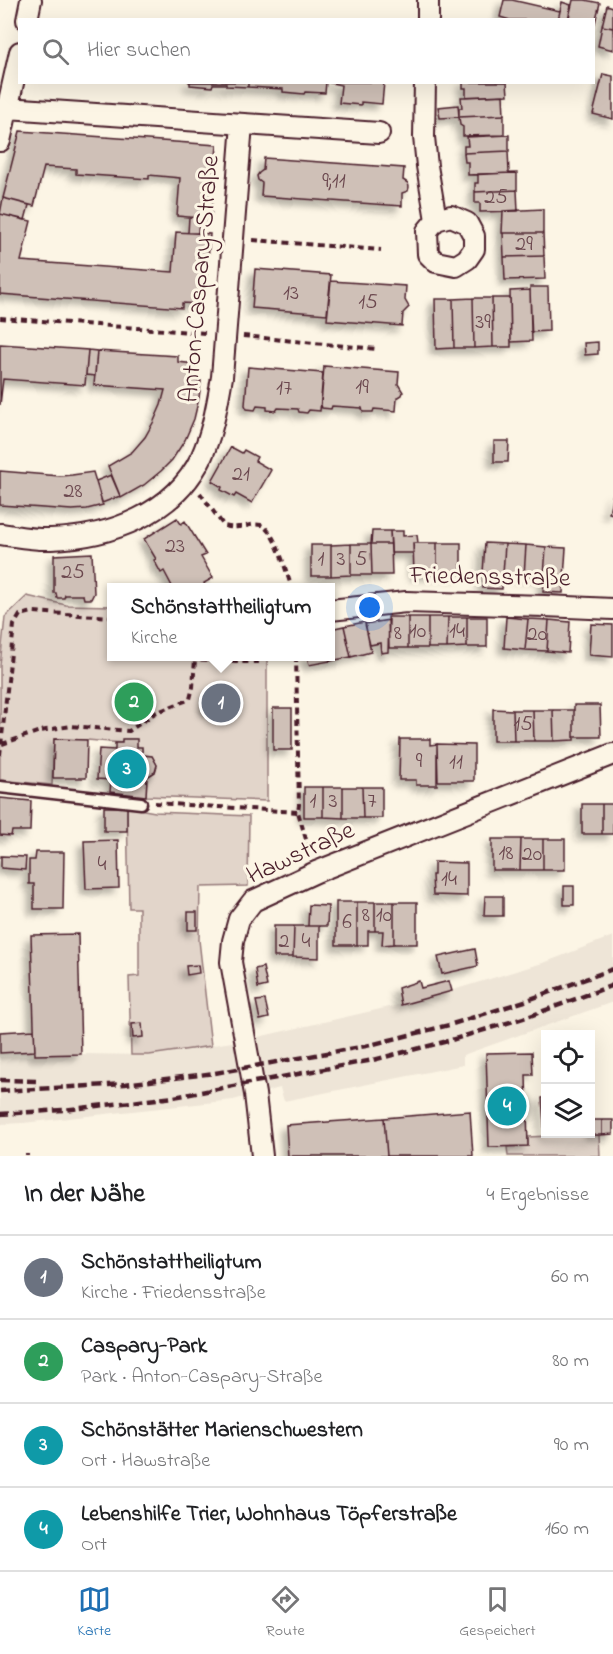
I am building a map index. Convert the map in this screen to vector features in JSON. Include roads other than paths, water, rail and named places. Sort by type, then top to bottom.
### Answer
[{"type":"street","points":[[27,18],[31,0]]},
{"type":"street","points":[[428,0],[428,18]]},
{"type":"street","points":[[0,141],[18,61]]},
{"type":"street","points":[[425,84],[424,137],[436,220]]},
{"type":"street","name":"Anton-Caspary-Straße","points":[[7,108],[379,134]]},
{"type":"street","name":"Anton-Caspary-Straße","points":[[0,534],[50,540],[94,534],[117,528],[159,507],[189,478],[201,457],[215,418],[222,377],[242,124]]},
{"type":"street","name":"Friedensstraße","points":[[335,609],[406,602],[613,609]]},
{"type":"street","name":"Hawstraße","points":[[262,1156],[255,1094],[231,962],[233,941],[239,919],[254,902],[316,872],[613,754]]},
{"type":"lane","points":[[0,787],[141,803]]},
{"type":"railway","points":[[0,1091],[125,1084],[215,1073],[366,1046],[449,1025],[525,1001],[613,969]]},
{"type":"railway","points":[[0,1114],[63,1110],[174,1097],[373,1060],[448,1041],[530,1016],[613,985]]},
{"type":"railway","points":[[0,1080],[38,1081]]},
{"type":"place","name":"Caspary-Park","points":[[134,702]]},
{"type":"place","name":"Schönstattheiligtum","points":[[221,703]]},
{"type":"place","name":"Schönstätter Marienschwestern","points":[[127,769]]},
{"type":"place","name":"Lebenshilfe Trier, Wohnhaus Töpferstraße","points":[[507,1106]]}]
